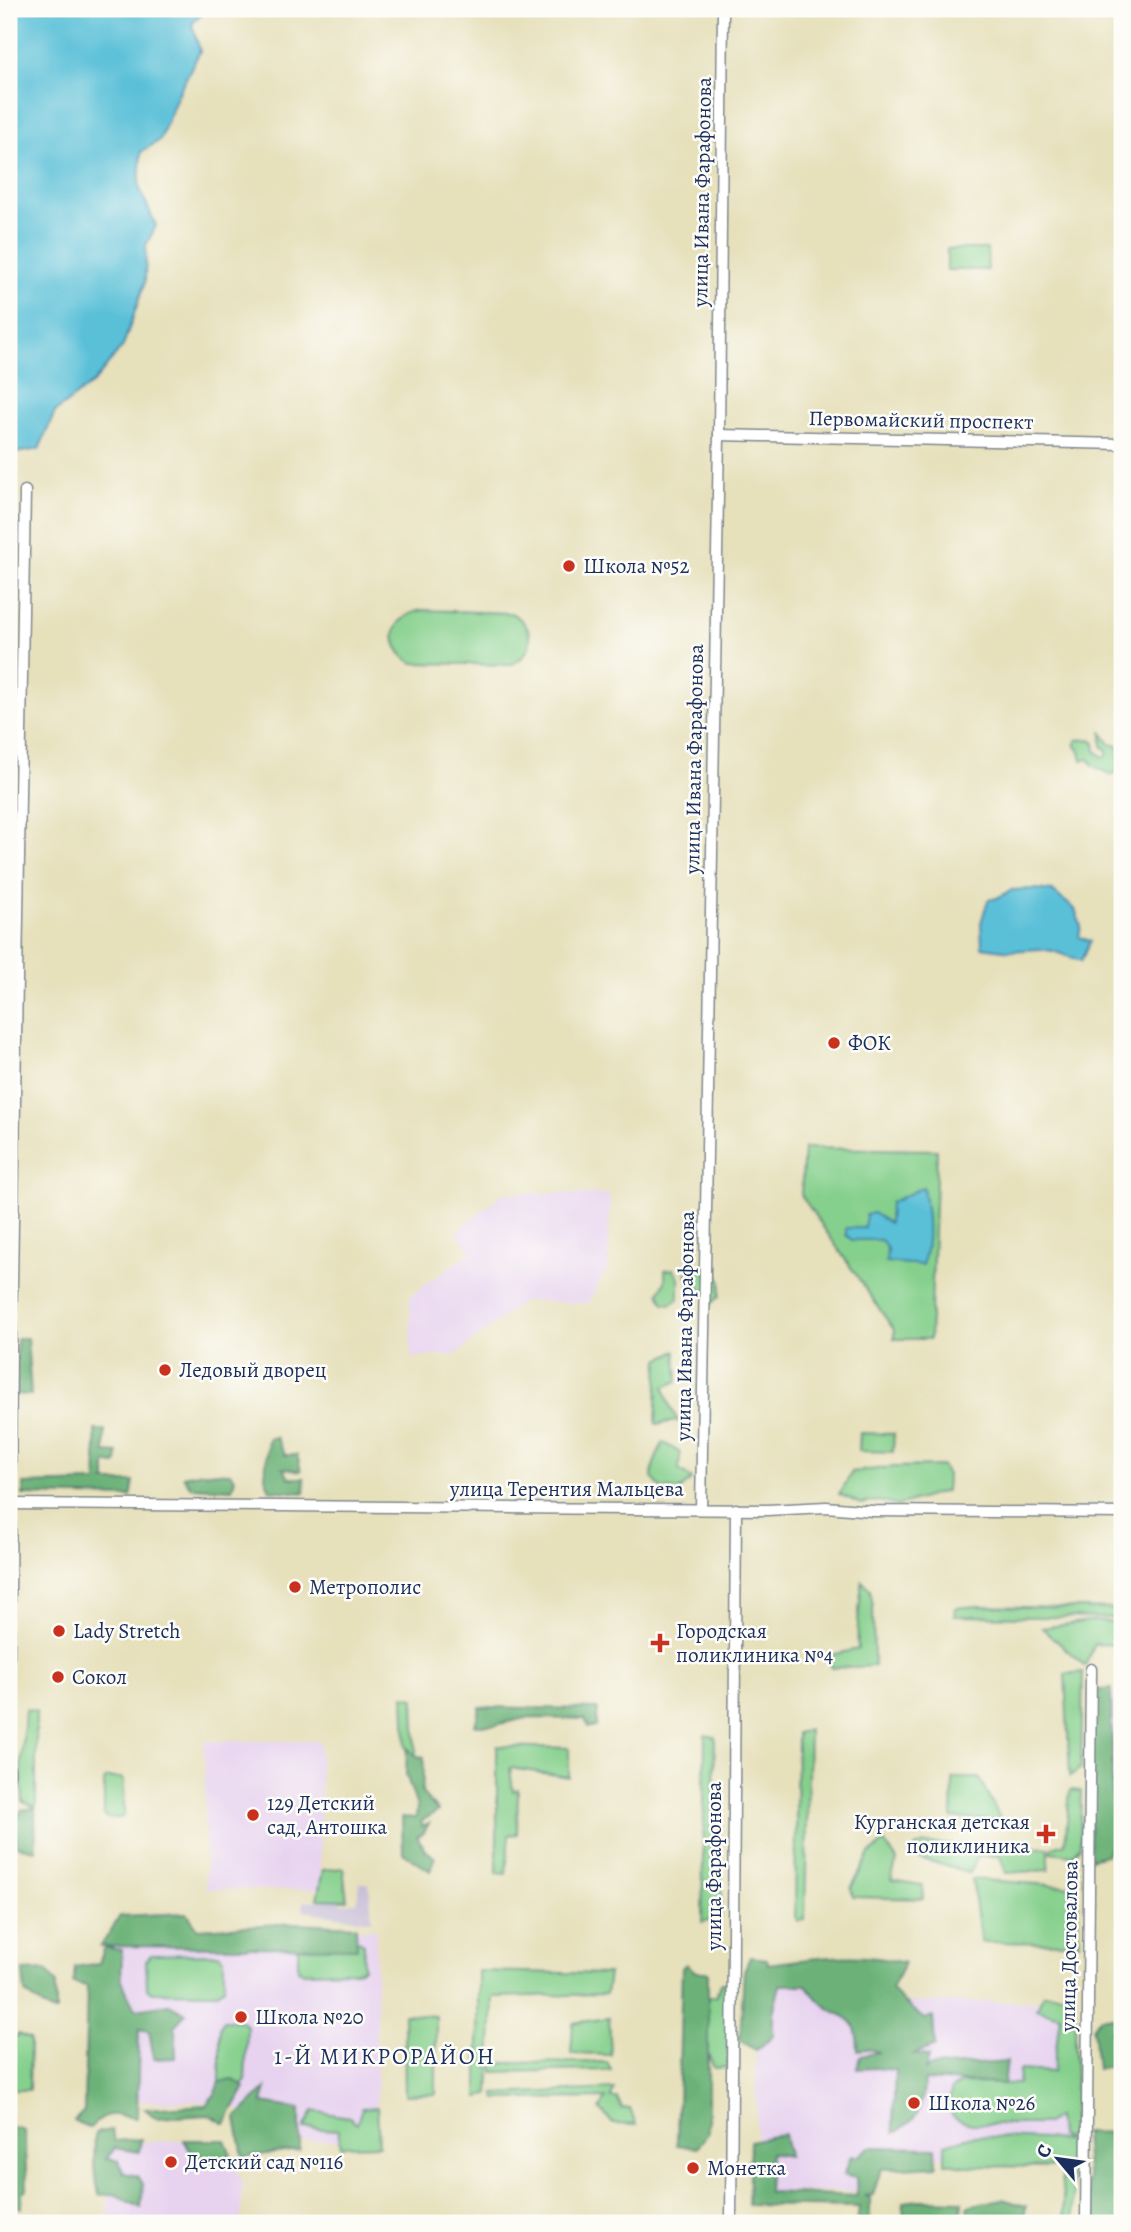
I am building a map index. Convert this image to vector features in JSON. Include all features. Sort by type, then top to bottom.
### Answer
[{"type":"street","name":"улица Ивана Фарафонова","points":[[701,1509],[719,435],[723,9]]},
{"type":"street","name":"Первомайский проспект","points":[[719,435],[1122,444]]},
{"type":"street","points":[[9,1657],[11,1293],[18,992],[24,491]]},
{"type":"street","name":"улица Терентия Мальцева","points":[[11,1504],[736,1510],[826,1507],[873,1511],[1122,1513]]},
{"type":"street","name":"улица Фарафонова","points":[[731,2223],[736,1510]]},
{"type":"street","name":"улица Достовалова","points":[[1086,2223],[1091,1668]]},
{"type":"street","points":[[9,1769],[9,1775]]},
{"type":"shaded area","points":[[503,1193],[610,1194],[608,1267],[603,1277],[588,1303],[524,1301],[454,1356],[411,1358],[410,1296],[471,1252],[456,1232]]},
{"type":"shaded area","points":[[1113,1692],[1122,1693],[1122,1840],[1112,1839]]},
{"type":"shaded area","points":[[204,1741],[320,1741],[320,1890],[206,1889]]},
{"type":"shaded area","points":[[360,1883],[369,1883],[372,1921],[303,1911],[304,1901],[322,1901],[327,1895],[339,1898],[341,1904],[357,1902]]},
{"type":"shaded area","name":"Школа №20","points":[[376,1929],[377,2139],[265,2142],[232,2102],[105,2101],[108,1934]]},
{"type":"shaded area","name":"Школа №26","points":[[883,1963],[884,2003],[1070,2001],[1071,2155],[866,2158],[866,2191],[757,2192],[755,1964]]},
{"type":"shaded area","name":"Детский сад №116","points":[[222,2139],[242,2181],[241,2223],[109,2223],[108,2143]]},
{"type":"green space","points":[[947,249],[987,249],[988,270],[947,270]]},
{"type":"green space","points":[[422,610],[511,613],[519,618],[529,632],[529,647],[519,660],[510,665],[413,663],[398,649],[395,633],[403,619]]},
{"type":"green space","points":[[1102,733],[1110,744],[1119,746],[1118,771],[1111,775],[1093,765],[1089,759],[1082,760],[1075,744],[1077,740],[1091,739],[1095,743],[1096,751],[1103,757],[1107,756],[1107,750],[1102,746]]},
{"type":"green space","points":[[804,1148],[937,1150],[930,1339],[894,1339],[894,1330],[801,1195]]},
{"type":"green space","points":[[704,1264],[709,1281],[716,1269],[721,1282],[720,1296],[711,1304],[707,1292],[689,1284],[686,1273]]},
{"type":"green space","points":[[674,1269],[679,1278],[679,1298],[672,1304],[664,1303],[659,1293],[665,1282],[665,1270]]},
{"type":"green space","points":[[17,1338],[27,1338],[31,1395],[15,1394]]},
{"type":"green space","points":[[676,1351],[678,1381],[664,1387],[678,1421],[656,1424],[659,1359]]},
{"type":"green space","points":[[95,1430],[105,1430],[105,1452],[118,1453],[117,1464],[106,1463],[106,1481],[103,1482],[134,1482],[131,1497],[23,1495],[23,1484],[97,1482]]},
{"type":"green space","points":[[860,1433],[894,1434],[893,1452],[859,1451]]},
{"type":"green space","points":[[276,1437],[285,1455],[297,1455],[301,1471],[283,1468],[289,1478],[304,1478],[305,1493],[270,1490],[265,1477],[268,1439]]},
{"type":"green space","points":[[663,1442],[680,1453],[679,1470],[692,1479],[680,1490],[661,1488],[652,1478],[653,1466]]},
{"type":"green space","points":[[942,1466],[947,1475],[946,1491],[898,1506],[879,1501],[861,1504],[839,1494],[852,1472],[894,1467]]},
{"type":"green space","points":[[203,1472],[230,1473],[235,1478],[232,1489],[191,1487],[183,1476]]},
{"type":"green space","points":[[862,1581],[870,1589],[873,1606],[874,1666],[832,1668],[827,1656],[858,1649]]},
{"type":"green space","points":[[978,1606],[1122,1609],[1122,1618],[954,1616],[955,1608]]},
{"type":"green space","points":[[1089,1621],[1122,1622],[1122,1645],[1095,1644],[1085,1666],[1042,1628]]},
{"type":"green space","points":[[1083,1672],[1081,1768],[1070,1776],[1065,1674]]},
{"type":"green space","points":[[1111,1689],[1113,1839],[1106,1855],[1090,1859],[1091,1691]]},
{"type":"green space","points":[[404,1696],[414,1698],[416,1757],[406,1746]]},
{"type":"green space","points":[[480,1707],[598,1709],[596,1727],[588,1727],[585,1719],[526,1718],[495,1725],[475,1725]]},
{"type":"green space","points":[[25,1709],[36,1711],[36,1807],[23,1802],[21,1768]]},
{"type":"green space","points":[[809,1730],[805,1920],[797,1921],[797,1733]]},
{"type":"green space","points":[[705,1735],[715,1737],[713,1867],[722,1871],[721,1917],[702,1922]]},
{"type":"green space","points":[[497,1746],[569,1748],[569,1777],[510,1768],[513,1791],[518,1789],[517,1834],[509,1835],[506,1874],[497,1873]]},
{"type":"green space","points":[[407,1748],[416,1756],[424,1757],[422,1793],[438,1811],[420,1822],[422,1826],[429,1823],[423,1834],[417,1836],[425,1850],[435,1857],[430,1871],[403,1853],[402,1817],[416,1818],[417,1807],[406,1774]]},
{"type":"green space","points":[[107,1778],[121,1778],[124,1781],[124,1814],[121,1818],[107,1818],[104,1815],[104,1781]]},
{"type":"green space","points":[[953,1778],[979,1778],[1001,1820],[952,1818]]},
{"type":"green space","points":[[1070,1790],[1081,1791],[1080,1846],[1072,1855],[1051,1852],[1053,1847],[1065,1843]]},
{"type":"green space","points":[[35,1808],[36,1850],[16,1846],[15,1823],[21,1810]]},
{"type":"green space","points":[[884,1842],[897,1860],[891,1880],[922,1885],[923,1899],[853,1897],[851,1888],[870,1854]]},
{"type":"green space","points":[[925,1844],[1049,1848],[1049,1870],[1006,1873],[1000,1856],[978,1856],[970,1873],[918,1858],[915,1847]]},
{"type":"green space","points":[[343,1868],[347,1900],[317,1899],[323,1870]]},
{"type":"green space","points":[[972,1879],[1077,1887],[1079,1943],[981,1942]]},
{"type":"green space","points":[[187,1913],[198,1929],[296,1923],[356,1926],[357,1948],[101,1946],[120,1916]]},
{"type":"green space","points":[[324,1940],[359,1941],[364,1944],[363,1968],[357,1971],[298,1970],[298,1943]]},
{"type":"green space","points":[[105,1947],[122,1950],[121,1980],[135,2009],[169,2004],[186,2013],[175,2026],[176,2058],[154,2059],[149,2031],[139,2029],[137,2118],[106,2116],[90,2128],[74,2121],[84,2111],[87,1986],[73,1983],[75,1967],[99,1963]]},
{"type":"green space","points":[[219,1954],[224,1959],[224,1987],[218,1993],[152,1992],[147,1988],[146,1961],[151,1955]]},
{"type":"green space","points":[[853,1956],[904,1963],[891,1989],[924,2019],[933,2016],[935,2046],[914,2054],[928,2056],[925,2072],[929,2067],[1007,2062],[1004,2084],[925,2080],[915,2117],[894,2133],[895,2070],[857,2069],[860,2056],[880,2052],[858,2050],[852,2023],[819,2000],[806,1985],[780,1985],[773,2013],[773,2036],[756,2050],[740,2040],[744,1971],[750,1957],[767,1959],[768,1964]]},
{"type":"green space","points":[[686,1964],[696,1972],[708,1972],[708,2133],[697,2148],[677,2145],[682,1968]]},
{"type":"green space","points":[[47,1970],[56,1984],[56,2012],[51,2012],[25,1993],[23,1971]]},
{"type":"green space","points":[[478,1971],[609,1974],[606,1994],[493,1997],[489,2095],[478,2097]]},
{"type":"green space","points":[[721,1983],[729,1984],[729,2067],[714,2068],[708,2054],[708,1997],[715,1997]]},
{"type":"green space","points":[[1043,1994],[1075,1994],[1076,2142],[1070,2167],[966,2166],[945,2163],[945,2144],[973,2136],[1068,2140],[1059,2136],[1057,2117],[1047,2124],[972,2124],[958,2120],[949,2108],[952,2089],[962,2083],[1018,2084],[1019,2070],[1053,2072],[1060,2016],[1037,2009]]},
{"type":"green space","points":[[404,2014],[436,2016],[436,2094],[405,2095]]},
{"type":"green space","points":[[1100,2017],[1118,2017],[1121,2028],[1111,2031],[1113,2050],[1109,2061],[1119,2066],[1097,2069],[1093,2028]]},
{"type":"green space","points":[[609,2018],[611,2055],[571,2054],[573,2023]]},
{"type":"green space","points":[[224,2021],[240,2021],[247,2026],[245,2081],[239,2086],[226,2086],[220,2082],[220,2027]]},
{"type":"green space","points":[[18,2034],[30,2039],[29,2090],[16,2090],[9,2086],[9,2043]]},
{"type":"green space","points":[[607,2062],[611,2070],[493,2072],[494,2063]]},
{"type":"green space","points":[[234,2080],[245,2087],[225,2124],[209,2115],[156,2118],[145,2109],[206,2105],[216,2093],[220,2082]]},
{"type":"green space","points":[[266,2088],[262,2103],[300,2109],[300,2150],[243,2157],[236,2118]]},
{"type":"green space","points":[[614,2089],[611,2098],[617,2098],[622,2108],[630,2109],[636,2125],[613,2124],[600,2109],[606,2098],[496,2099],[495,2094]]},
{"type":"green space","points":[[377,2107],[379,2145],[341,2146],[338,2130],[304,2128],[313,2111],[349,2117],[357,2123],[362,2108]]},
{"type":"green space","points":[[9,2126],[24,2130],[27,2189],[22,2192],[21,2208],[9,2204],[18,2184],[10,2168]]},
{"type":"green space","points":[[112,2130],[114,2141],[141,2139],[139,2152],[115,2148],[106,2159],[119,2161],[124,2173],[138,2176],[143,2184],[141,2208],[115,2194],[99,2195],[94,2168],[95,2133]]},
{"type":"green space","points":[[1084,2132],[1122,2133],[1122,2223],[1091,2223]]},
{"type":"green space","points":[[784,2134],[788,2156],[770,2153],[768,2192],[857,2196],[856,2178],[843,2175],[851,2156],[857,2157],[869,2147],[936,2148],[937,2166],[881,2169],[873,2195],[864,2196],[870,2197],[870,2222],[857,2223],[859,2207],[748,2205],[750,2141]]},
{"type":"green space","points":[[184,2140],[225,2140],[233,2159],[223,2164],[197,2163]]},
{"type":"green space","points":[[1061,2174],[1072,2176],[1074,2223],[1065,2223]]},
{"type":"green space","points":[[1002,2199],[1026,2206],[1023,2223],[969,2223],[967,2206]]},
{"type":"green space","points":[[962,2201],[961,2221],[903,2223],[904,2202]]},
{"type":"water","points":[[9,9],[205,9],[192,24],[200,51],[178,94],[160,140],[141,152],[139,187],[156,226],[146,245],[145,282],[123,346],[94,382],[55,412],[39,449],[9,454]]},
{"type":"water","points":[[1012,890],[1052,891],[1075,909],[1081,926],[1079,937],[1090,941],[1081,961],[1039,949],[1011,951],[982,947],[981,923],[988,900]]},
{"type":"water","points":[[923,1187],[927,1237],[922,1265],[886,1262],[887,1249],[881,1240],[852,1240],[846,1235],[846,1228],[864,1228],[866,1215],[873,1213],[889,1223],[890,1203]]},
{"type":"place","name":"Школа №52","points":[[569,566]]},
{"type":"place","name":"ФОК","points":[[834,1043]]},
{"type":"place","name":"Ледовый дворец","points":[[165,1370]]},
{"type":"place","name":"Метрополис","points":[[295,1587]]},
{"type":"place","name":"Lady Stretch","points":[[59,1631]]},
{"type":"place","name":"Городская поликлиника №4","points":[[660,1643]]},
{"type":"place","name":"Сокол","points":[[58,1677]]},
{"type":"place","name":"129 Детский сад, Антошка","points":[[253,1815]]},
{"type":"place","name":"Курганская детская поликлиника","points":[[1046,1834]]},
{"type":"place","name":"Школа №20","points":[[241,2017]]},
{"type":"place","name":"Школа №26","points":[[914,2103]]},
{"type":"place","name":"Детский сад №116","points":[[171,2162]]},
{"type":"place","name":"Монетка","points":[[693,2168]]},
{"type":"district","name":"1-Й МИКРОРАЙОН","points":[[385,2056]]}]
